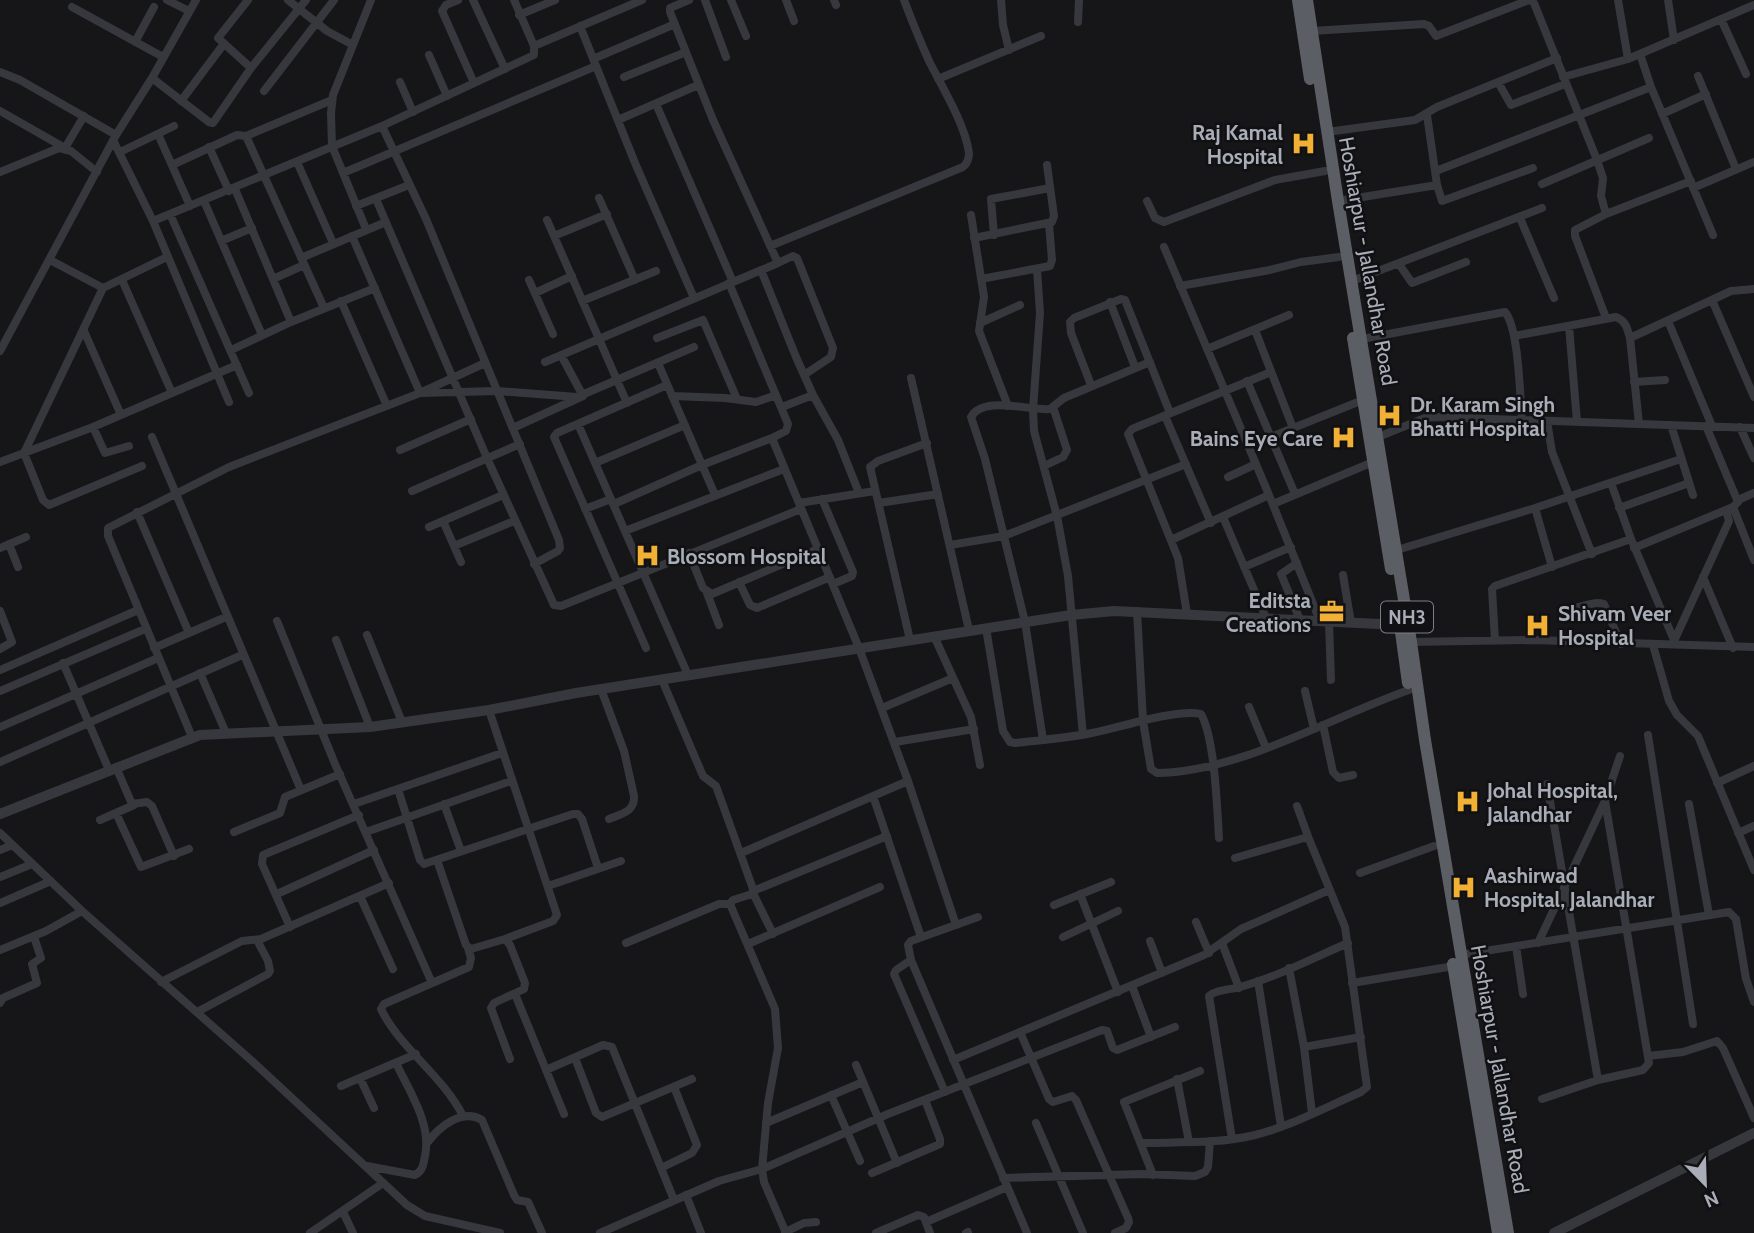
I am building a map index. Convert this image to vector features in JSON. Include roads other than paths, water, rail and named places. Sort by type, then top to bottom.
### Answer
[{"type":"highway","name":"Hoshiarpur - Jallandhar Road","points":[[1298,0],[1373,462],[1407,642],[1497,1233]]},
{"type":"highway","name":"Hoshiarpur - Jallandhar Road","points":[[1307,0],[1396,550],[1400,625],[1407,642],[1409,690],[1434,846],[1508,1233]]},
{"type":"street","points":[[167,0],[189,11]]},
{"type":"street","points":[[0,351],[115,137],[196,0]]},
{"type":"street","points":[[248,0],[218,38],[251,68]]},
{"type":"street","points":[[288,0],[317,24],[353,45]]},
{"type":"street","points":[[152,78],[213,123],[251,68],[306,0]]},
{"type":"street","points":[[264,91],[334,0]]},
{"type":"street","points":[[366,229],[332,146],[332,100],[371,0]]},
{"type":"street","points":[[458,0],[446,5],[442,10],[474,83]]},
{"type":"street","points":[[473,0],[505,69]]},
{"type":"street","points":[[153,221],[382,126],[534,55],[534,47],[514,0]]},
{"type":"street","points":[[519,15],[555,0]]},
{"type":"street","points":[[534,47],[642,0]]},
{"type":"street","points":[[690,0],[670,9],[675,24],[698,85],[778,263]]},
{"type":"street","points":[[705,0],[726,57]]},
{"type":"street","points":[[731,0],[746,36]]},
{"type":"street","points":[[786,0],[794,21]]},
{"type":"street","points":[[770,246],[965,165],[969,160],[967,146],[951,103],[904,0]]},
{"type":"street","points":[[1001,0],[1009,50]]},
{"type":"street","points":[[1078,22],[1079,0]]},
{"type":"street","points":[[1312,31],[1424,24],[1436,36],[1508,3],[1530,0],[1557,58],[1597,160],[1604,182],[1601,196],[1606,214]]},
{"type":"street","points":[[1618,0],[1628,59]]},
{"type":"street","points":[[1668,0],[1674,40]]},
{"type":"street","points":[[1498,82],[1511,105],[1564,80],[1628,59],[1754,5]]},
{"type":"street","points":[[135,42],[154,6]]},
{"type":"street","points":[[72,7],[163,57]]},
{"type":"street","points":[[1721,19],[1746,75]]},
{"type":"street","points":[[343,173],[675,24]]},
{"type":"street","points":[[580,26],[694,298]]},
{"type":"street","points":[[938,79],[1041,36]]},
{"type":"street","points":[[181,101],[223,45]]},
{"type":"street","points":[[624,77],[685,52]]},
{"type":"street","points":[[1640,54],[1651,87],[1713,235]]},
{"type":"street","points":[[429,55],[447,96]]},
{"type":"street","points":[[1327,132],[1399,124],[1427,115],[1437,107],[1557,58]]},
{"type":"street","points":[[0,72],[20,80],[84,116],[115,137],[229,402]]},
{"type":"street","points":[[1699,76],[1736,169]]},
{"type":"street","points":[[400,82],[413,112]]},
{"type":"street","points":[[618,120],[698,85]]},
{"type":"street","points":[[1436,171],[1651,87]]},
{"type":"street","points":[[1662,114],[1706,94]]},
{"type":"street","points":[[172,165],[237,135],[246,136],[332,100]]},
{"type":"street","points":[[585,509],[612,501],[772,438],[788,428],[782,407],[656,104]]},
{"type":"street","points":[[0,111],[65,148],[97,172]]},
{"type":"street","points":[[1427,115],[1437,185],[1442,201],[1533,168]]},
{"type":"street","points":[[65,148],[84,116]]},
{"type":"street","points":[[120,152],[174,126]]},
{"type":"street","points":[[382,126],[426,219],[561,544],[554,554],[534,564]]},
{"type":"street","points":[[158,134],[190,206]]},
{"type":"street","points":[[246,136],[324,308]]},
{"type":"street","points":[[1542,184],[1649,138]]},
{"type":"street","points":[[209,147],[252,228],[291,322]]},
{"type":"street","points":[[0,172],[52,150],[65,148]]},
{"type":"street","points":[[297,162],[332,243]]},
{"type":"street","points":[[1606,318],[1574,233],[1577,228],[1606,214],[1754,162]]},
{"type":"street","points":[[981,279],[1050,266],[1052,260],[1049,224],[1054,216],[1047,165]]},
{"type":"street","points":[[1147,201],[1155,218],[1164,222],[1283,177],[1325,171]]},
{"type":"street","points":[[356,206],[409,185]]},
{"type":"street","points":[[1338,201],[1437,185]]},
{"type":"street","points":[[995,234],[991,199],[1050,188]]},
{"type":"street","points":[[376,198],[514,521],[551,601],[557,606],[800,506],[822,499],[875,491]]},
{"type":"street","points":[[599,198],[635,280]]},
{"type":"street","points":[[204,201],[262,335]]},
{"type":"street","points":[[1352,281],[1542,208]]},
{"type":"street","points":[[170,214],[250,393]]},
{"type":"street","points":[[554,236],[607,214]]},
{"type":"street","points":[[971,215],[984,297],[979,331],[1008,406]]},
{"type":"street","points":[[1520,218],[1554,298]]},
{"type":"street","points":[[547,220],[627,403]]},
{"type":"street","points":[[273,279],[332,243],[386,222]]},
{"type":"street","points":[[974,239],[1049,224]]},
{"type":"street","points":[[221,241],[252,228]]},
{"type":"street","points":[[352,236],[420,393]]},
{"type":"street","points":[[1164,247],[1324,622],[1331,680]]},
{"type":"street","points":[[545,362],[793,256],[797,258],[833,348],[831,357],[804,375]]},
{"type":"street","points":[[142,466],[49,505],[43,500],[24,453],[103,288],[167,257]]},
{"type":"street","points":[[1180,286],[1339,257]]},
{"type":"street","points":[[50,260],[103,288]]},
{"type":"street","points":[[1399,264],[1412,283],[1466,262]]},
{"type":"street","points":[[1037,269],[1040,313],[1033,409],[1034,431],[1057,516],[1069,576],[1083,734]]},
{"type":"street","points":[[761,270],[804,375],[838,440],[859,493]]},
{"type":"street","points":[[582,301],[656,271]]},
{"type":"street","points":[[535,293],[572,276]]},
{"type":"street","points":[[122,279],[172,393]]},
{"type":"street","points":[[529,280],[553,334]]},
{"type":"street","points":[[231,350],[374,288]]},
{"type":"street","points":[[1629,338],[1735,290],[1754,289]]},
{"type":"street","points":[[1091,385],[1071,333],[1070,322],[1116,299],[1125,300],[1211,523]]},
{"type":"street","points":[[1712,300],[1754,397]]},
{"type":"street","points":[[341,301],[387,406]]},
{"type":"street","points":[[1110,302],[1135,368]]},
{"type":"street","points":[[980,323],[1020,305]]},
{"type":"street","points":[[1362,339],[1502,312],[1507,314],[1514,336],[1522,421]]},
{"type":"street","points":[[1206,349],[1289,315]]},
{"type":"street","points":[[1514,336],[1606,318],[1620,318],[1626,326],[1629,338],[1639,424]]},
{"type":"street","points":[[657,338],[703,320],[737,399]]},
{"type":"street","points":[[1668,321],[1709,426],[1732,505],[1751,542],[1754,560]]},
{"type":"street","points":[[1569,326],[1577,422]]},
{"type":"street","points":[[1255,330],[1293,428]]},
{"type":"street","points":[[84,331],[121,415]]},
{"type":"street","points":[[513,428],[694,347]]},
{"type":"street","points":[[561,355],[583,396]]},
{"type":"street","points":[[1043,740],[1025,622],[985,458],[971,417],[978,409],[1008,406],[1033,409],[1053,407],[1064,398],[1091,385],[1150,362]]},
{"type":"street","points":[[192,737],[107,532],[111,525],[229,467],[420,393],[485,363]]},
{"type":"street","points":[[658,363],[715,495]]},
{"type":"street","points":[[0,462],[93,427],[237,365]]},
{"type":"street","points":[[1186,614],[1180,565],[1128,434],[1132,429],[1271,372]]},
{"type":"street","points":[[911,377],[969,630]]},
{"type":"street","points":[[1634,382],[1664,380]]},
{"type":"street","points":[[1247,381],[1295,494]]},
{"type":"street","points":[[646,649],[554,437],[557,433],[667,385]]},
{"type":"street","points":[[420,393],[459,390],[583,396]]},
{"type":"street","points":[[672,396],[758,402],[776,395]]},
{"type":"street","points":[[782,407],[813,395]]},
{"type":"street","points":[[1248,446],[1363,400]]},
{"type":"street","points":[[1044,466],[1063,457],[1067,450],[1053,407]]},
{"type":"street","points":[[1378,438],[1430,417],[1754,428]]},
{"type":"street","points":[[400,450],[471,419]]},
{"type":"street","points":[[1547,421],[1552,452],[1592,554]]},
{"type":"street","points":[[578,424],[688,676]]},
{"type":"street","points":[[596,463],[685,425]]},
{"type":"street","points":[[1671,425],[1693,495]]},
{"type":"street","points":[[93,427],[105,453],[129,446]]},
{"type":"street","points":[[1740,427],[1754,458]]},
{"type":"street","points":[[152,437],[301,790]]},
{"type":"street","points":[[772,438],[832,580],[895,742],[956,925]]},
{"type":"street","points":[[910,640],[869,471],[872,465],[926,443]]},
{"type":"street","points":[[412,491],[520,444]]},
{"type":"street","points":[[1396,550],[1535,508],[1681,459]]},
{"type":"street","points":[[1273,504],[1373,462]]},
{"type":"street","points":[[950,545],[1004,536],[1186,464]]},
{"type":"street","points":[[1228,477],[1256,464]]},
{"type":"street","points":[[625,531],[784,469]]},
{"type":"street","points":[[1611,483],[1673,643]]},
{"type":"street","points":[[1619,508],[1689,483]]},
{"type":"street","points":[[1495,641],[1492,589],[1500,584],[1592,554],[1633,544],[1732,505],[1754,493]]},
{"type":"street","points":[[878,503],[938,494]]},
{"type":"street","points":[[429,527],[503,495]]},
{"type":"street","points":[[1171,540],[1269,495]]},
{"type":"street","points":[[739,582],[754,608],[832,580],[852,576],[853,572],[822,499]]},
{"type":"street","points":[[1673,643],[1729,521],[1732,505]]},
{"type":"street","points":[[1535,508],[1552,567]]},
{"type":"street","points":[[137,512],[189,633]]},
{"type":"street","points":[[1223,517],[1266,618]]},
{"type":"street","points":[[443,521],[461,562]]},
{"type":"street","points":[[454,546],[514,521]]},
{"type":"street","points":[[18,566],[4,546],[26,537]]},
{"type":"street","points":[[1244,567],[1291,547]]},
{"type":"street","points":[[707,593],[718,593],[818,549]]},
{"type":"street","points":[[689,553],[719,625]]},
{"type":"street","points":[[1297,563],[1281,574],[1300,620]]},
{"type":"street","points":[[1343,575],[1351,623]]},
{"type":"street","points":[[1703,577],[1733,648]]},
{"type":"street","points":[[1564,609],[1597,602],[1604,604],[1620,644]]},
{"type":"street","points":[[0,670],[138,610]]},
{"type":"street","points":[[0,611],[12,642],[0,649]]},
{"type":"street","points":[[1138,611],[1143,721],[1149,763],[1153,771],[1162,773],[1213,764],[1266,748],[1409,690]]},
{"type":"street","points":[[0,814],[192,737],[275,730],[370,727],[1071,615],[1138,611],[1400,625]]},
{"type":"street","points":[[154,648],[226,617]]},
{"type":"street","points":[[277,621],[321,730],[432,983]]},
{"type":"street","points":[[986,628],[1006,739],[1016,743],[1043,740],[1191,713],[1201,715],[1205,722],[1213,764],[1219,838]]},
{"type":"street","points":[[0,691],[145,629]]},
{"type":"street","points":[[367,635],[402,722]]},
{"type":"street","points":[[934,636],[974,729],[980,765]]},
{"type":"street","points":[[336,640],[370,727]]},
{"type":"street","points":[[1407,642],[1673,643],[1754,648]]},
{"type":"street","points":[[1653,645],[1669,701],[1677,715],[1698,736],[1754,870]]},
{"type":"street","points":[[0,762],[242,655]]},
{"type":"street","points":[[0,727],[158,658]]},
{"type":"street","points":[[63,663],[112,768],[134,805]]},
{"type":"street","points":[[200,673],[226,733]]},
{"type":"street","points":[[882,708],[953,677]]},
{"type":"street","points":[[662,680],[703,776],[716,786],[753,892],[773,934]]},
{"type":"street","points":[[601,689],[624,751],[635,803],[628,811],[609,819]]},
{"type":"street","points":[[1305,691],[1314,729]]},
{"type":"street","points":[[1249,707],[1266,748]]},
{"type":"street","points":[[468,948],[505,939],[556,918],[556,910],[489,710]]},
{"type":"street","points":[[1323,725],[1333,772],[1339,778],[1353,775]]},
{"type":"street","points":[[895,742],[974,729]]},
{"type":"street","points":[[1648,735],[1693,1024]]},
{"type":"street","points":[[354,804],[502,753]]},
{"type":"street","points":[[1538,943],[1605,802],[1620,756]]},
{"type":"street","points":[[1717,783],[1754,766]]},
{"type":"street","points":[[234,832],[280,813],[283,799],[340,774]]},
{"type":"street","points":[[366,832],[511,781]]},
{"type":"street","points":[[741,853],[908,781]]},
{"type":"street","points":[[1547,784],[1598,1080]]},
{"type":"street","points":[[398,789],[420,860],[424,864],[573,814],[580,816],[598,868]]},
{"type":"street","points":[[873,796],[921,937]]},
{"type":"street","points":[[100,820],[147,802],[152,806],[174,856]]},
{"type":"street","points":[[1542,1099],[1598,1080],[1646,1069],[1649,1063],[1605,802]]},
{"type":"street","points":[[444,804],[461,851]]},
{"type":"street","points":[[1689,804],[1709,915]]},
{"type":"street","points":[[1142,1143],[1210,1141],[1253,1136],[1312,1113],[1367,1087],[1343,920],[1297,806]]},
{"type":"street","points":[[116,813],[139,867],[189,849]]},
{"type":"street","points":[[290,927],[262,864],[263,855],[359,815]]},
{"type":"street","points":[[1738,833],[1754,826]]},
{"type":"street","points":[[0,833],[82,911],[197,1012],[407,1205],[425,1216],[500,1233]]},
{"type":"street","points":[[626,943],[719,904],[730,904],[731,901],[887,836]]},
{"type":"street","points":[[1235,858],[1304,838],[1309,839]]},
{"type":"street","points":[[0,850],[12,845]]},
{"type":"street","points":[[1360,873],[1434,846]]},
{"type":"street","points":[[277,894],[374,850]]},
{"type":"street","points":[[437,860],[471,963],[469,967],[384,1004],[380,1009],[453,1098],[463,1116]]},
{"type":"street","points":[[548,886],[621,861]]},
{"type":"street","points":[[0,877],[32,864]]},
{"type":"street","points":[[0,903],[51,881]]},
{"type":"street","points":[[1054,905],[1111,882]]},
{"type":"street","points":[[161,982],[242,941],[257,940],[290,927],[389,883]]},
{"type":"street","points":[[748,944],[880,887]]},
{"type":"street","points":[[953,1060],[1209,953],[1241,929],[1329,890]]},
{"type":"street","points":[[1080,894],[1118,992]]},
{"type":"street","points":[[360,896],[393,970]]},
{"type":"street","points":[[730,904],[775,1009],[778,1048],[766,1123],[762,1169],[764,1182],[785,1232],[804,1223],[816,1222]]},
{"type":"street","points":[[0,950],[34,937],[82,911]]},
{"type":"street","points":[[1063,937],[1118,911]]},
{"type":"street","points":[[1352,983],[1516,947],[1729,912],[1734,915],[1746,979],[1754,1002]]},
{"type":"street","points":[[978,917],[921,937],[908,945],[911,960],[1027,1233]]},
{"type":"street","points":[[1196,922],[1209,953]]},
{"type":"street","points":[[0,1003],[4,998],[37,983],[32,964],[41,958],[34,937]]},
{"type":"street","points":[[505,939],[526,982],[524,989],[494,1003],[491,1009],[510,1059]]},
{"type":"street","points":[[197,1012],[268,974],[268,961],[257,940]]},
{"type":"street","points":[[1150,940],[1162,974]]},
{"type":"street","points":[[1222,943],[1239,988]]},
{"type":"street","points":[[1232,1139],[1209,996],[1214,992],[1239,988],[1258,981],[1348,943]]},
{"type":"street","points":[[1516,947],[1523,994]]},
{"type":"street","points":[[911,960],[894,974],[945,1092]]},
{"type":"street","points":[[1289,968],[1304,1047],[1312,1113]]},
{"type":"street","points":[[1258,981],[1281,1126]]},
{"type":"street","points":[[1132,986],[1151,1037]]},
{"type":"street","points":[[515,994],[564,1114]]},
{"type":"street","points":[[600,1233],[612,1231],[719,1181],[762,1169],[846,1132],[1102,1030],[1107,1031],[1113,1048],[1117,1050],[1175,1027]]},
{"type":"street","points":[[1020,1032],[1051,1101],[1072,1096],[1076,1100],[1129,1222],[1126,1228],[1115,1233]]},
{"type":"street","points":[[1304,1047],[1361,1037]]},
{"type":"street","points":[[1648,1056],[1683,1052],[1717,1041],[1723,1048],[1754,1118]]},
{"type":"street","points":[[546,1070],[597,1047],[610,1045],[674,1200]]},
{"type":"street","points":[[341,1086],[416,1054]]},
{"type":"street","points":[[575,1058],[599,1116],[607,1116],[692,1079]]},
{"type":"street","points":[[366,1166],[416,1175],[423,1167],[428,1142],[422,1121],[396,1063]]},
{"type":"street","points":[[856,1065],[897,1163]]},
{"type":"street","points":[[1153,1175],[1124,1102],[1200,1071]]},
{"type":"street","points":[[360,1078],[374,1108]]},
{"type":"street","points":[[1177,1079],[1189,1142]]},
{"type":"street","points":[[766,1123],[863,1082]]},
{"type":"street","points":[[661,1168],[692,1153],[697,1145],[674,1087]]},
{"type":"street","points":[[831,1095],[860,1161]]},
{"type":"street","points":[[872,1173],[940,1144],[925,1100]]},
{"type":"street","points":[[428,1142],[440,1129],[463,1116],[475,1116],[482,1120],[514,1195],[517,1200],[528,1202],[542,1233]]},
{"type":"street","points":[[1036,1123],[1083,1233]]},
{"type":"street","points":[[1554,1233],[1754,1133]]},
{"type":"street","points":[[1003,1178],[1153,1175],[1189,1177],[1200,1174],[1208,1167],[1210,1141]]},
{"type":"street","points":[[310,1233],[383,1183]]},
{"type":"street","points":[[926,1222],[1007,1187]]},
{"type":"street","points":[[686,1195],[701,1233]]},
{"type":"street","points":[[343,1212],[354,1233]]},
{"type":"street","points":[[876,1233],[921,1215],[930,1233]]},
{"type":"place","name":"Raj Kamal Hospital","points":[[1303,144]]},
{"type":"place","name":"Dr. Karam Singh Bhatti Hospital","points":[[1390,416]]},
{"type":"place","name":"Bains Eye Care","points":[[1343,438]]},
{"type":"place","name":"Blossom Hospital","points":[[647,556]]},
{"type":"place","name":"Editsta Creations","points":[[1331,612]]},
{"type":"place","name":"Shivam Veer Hospital","points":[[1538,625]]},
{"type":"place","name":"Johal Hospital, Jalandhar","points":[[1467,802]]},
{"type":"place","name":"Aashirwad Hospital, Jalandhar","points":[[1464,887]]}]
